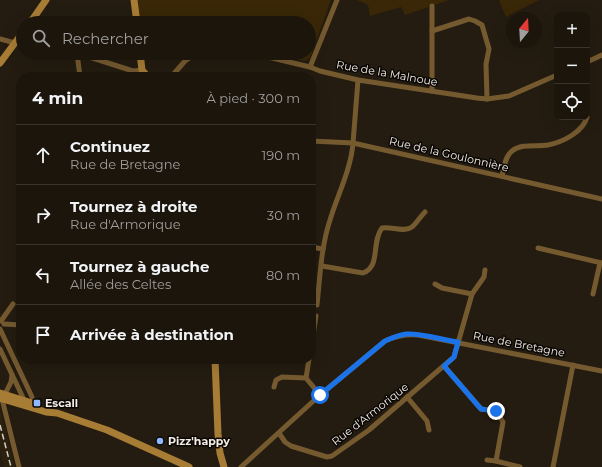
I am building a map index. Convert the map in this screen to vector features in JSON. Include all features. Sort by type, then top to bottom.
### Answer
[{"type":"street","points":[[35,16],[46,0]]},
{"type":"street","points":[[134,0],[136,16]]},
{"type":"street","points":[[316,52],[337,0]]},
{"type":"street","points":[[432,6],[432,91]]},
{"type":"street","points":[[432,31],[469,19],[482,25],[489,49],[486,64],[488,99]]},
{"type":"street","points":[[0,39],[16,38]]},
{"type":"street","points":[[0,63],[16,43]]},
{"type":"street","points":[[590,61],[602,56]]},
{"type":"street","points":[[78,60],[79,72]]},
{"type":"street","points":[[99,60],[133,71],[142,70],[141,60]]},
{"type":"street","name":"Rue de la Malnoue","points":[[175,72],[186,60]]},
{"type":"street","name":"Rue de la Malnoue","points":[[281,60],[358,80],[488,99],[509,96],[554,76]]},
{"type":"street","points":[[310,67],[313,60]]},
{"type":"street","points":[[317,305],[323,249],[330,220],[341,191],[353,143],[358,80]]},
{"type":"street","points":[[502,176],[506,158],[512,151],[521,147],[548,145],[565,139],[581,128],[585,120]]},
{"type":"street","name":"Rue de la Goulonnière","points":[[316,141],[353,143],[602,200]]},
{"type":"street","points":[[322,266],[363,273],[369,271],[373,267],[377,233],[382,228],[388,226],[406,229],[412,227],[425,212]]},
{"type":"street","points":[[316,247],[323,249]]},
{"type":"street","points":[[538,248],[601,263],[593,294]]},
{"type":"street","name":"Rue d'Armorique","points":[[279,433],[290,446],[327,457],[332,456],[369,430],[454,357],[472,294],[484,277],[485,270]]},
{"type":"street","points":[[435,284],[442,288],[472,294]]},
{"type":"street","points":[[2,324],[13,304]]},
{"type":"street","points":[[2,324],[16,325]]},
{"type":"street","points":[[2,324],[16,358]]},
{"type":"street","name":"Rue de Bretagne","points":[[241,467],[320,395],[385,341],[397,336],[406,334],[418,335],[602,371]]},
{"type":"street","points":[[0,348],[26,403]]},
{"type":"street","points":[[18,364],[32,397]]},
{"type":"street","points":[[216,364],[218,434],[220,453],[224,467]]},
{"type":"street","points":[[306,378],[308,364]]},
{"type":"street","points":[[553,467],[573,365]]},
{"type":"street","points":[[444,366],[481,409],[496,411],[503,422],[496,461]]},
{"type":"street","points":[[12,374],[11,382],[2,396],[19,467]]},
{"type":"street","points":[[274,388],[276,380],[282,377],[306,378],[320,395]]},
{"type":"street","points":[[2,396],[48,409],[108,430],[189,467]]},
{"type":"street","points":[[407,397],[427,421],[430,430]]},
{"type":"street","points":[[487,460],[520,467]]},
{"type":"shaded area","points":[[137,0],[331,0],[316,41],[316,16],[139,16]]},
{"type":"shaded area","points":[[357,0],[449,0],[405,15],[401,7],[370,16],[368,5]]},
{"type":"shaded area","points":[[499,0],[539,0],[516,12],[506,12],[506,17]]},
{"type":"shaded area","points":[[0,408],[15,467],[4,467],[0,450]]},
{"type":"railway","points":[[0,425],[11,467]]},
{"type":"place","name":"Escall","points":[[37,403]]},
{"type":"place","name":"Pizz'happy","points":[[160,441]]},
{"type":"route","points":[[320,395],[385,341],[406,334],[418,335],[458,342],[454,357],[444,366],[481,409],[496,411]]}]
